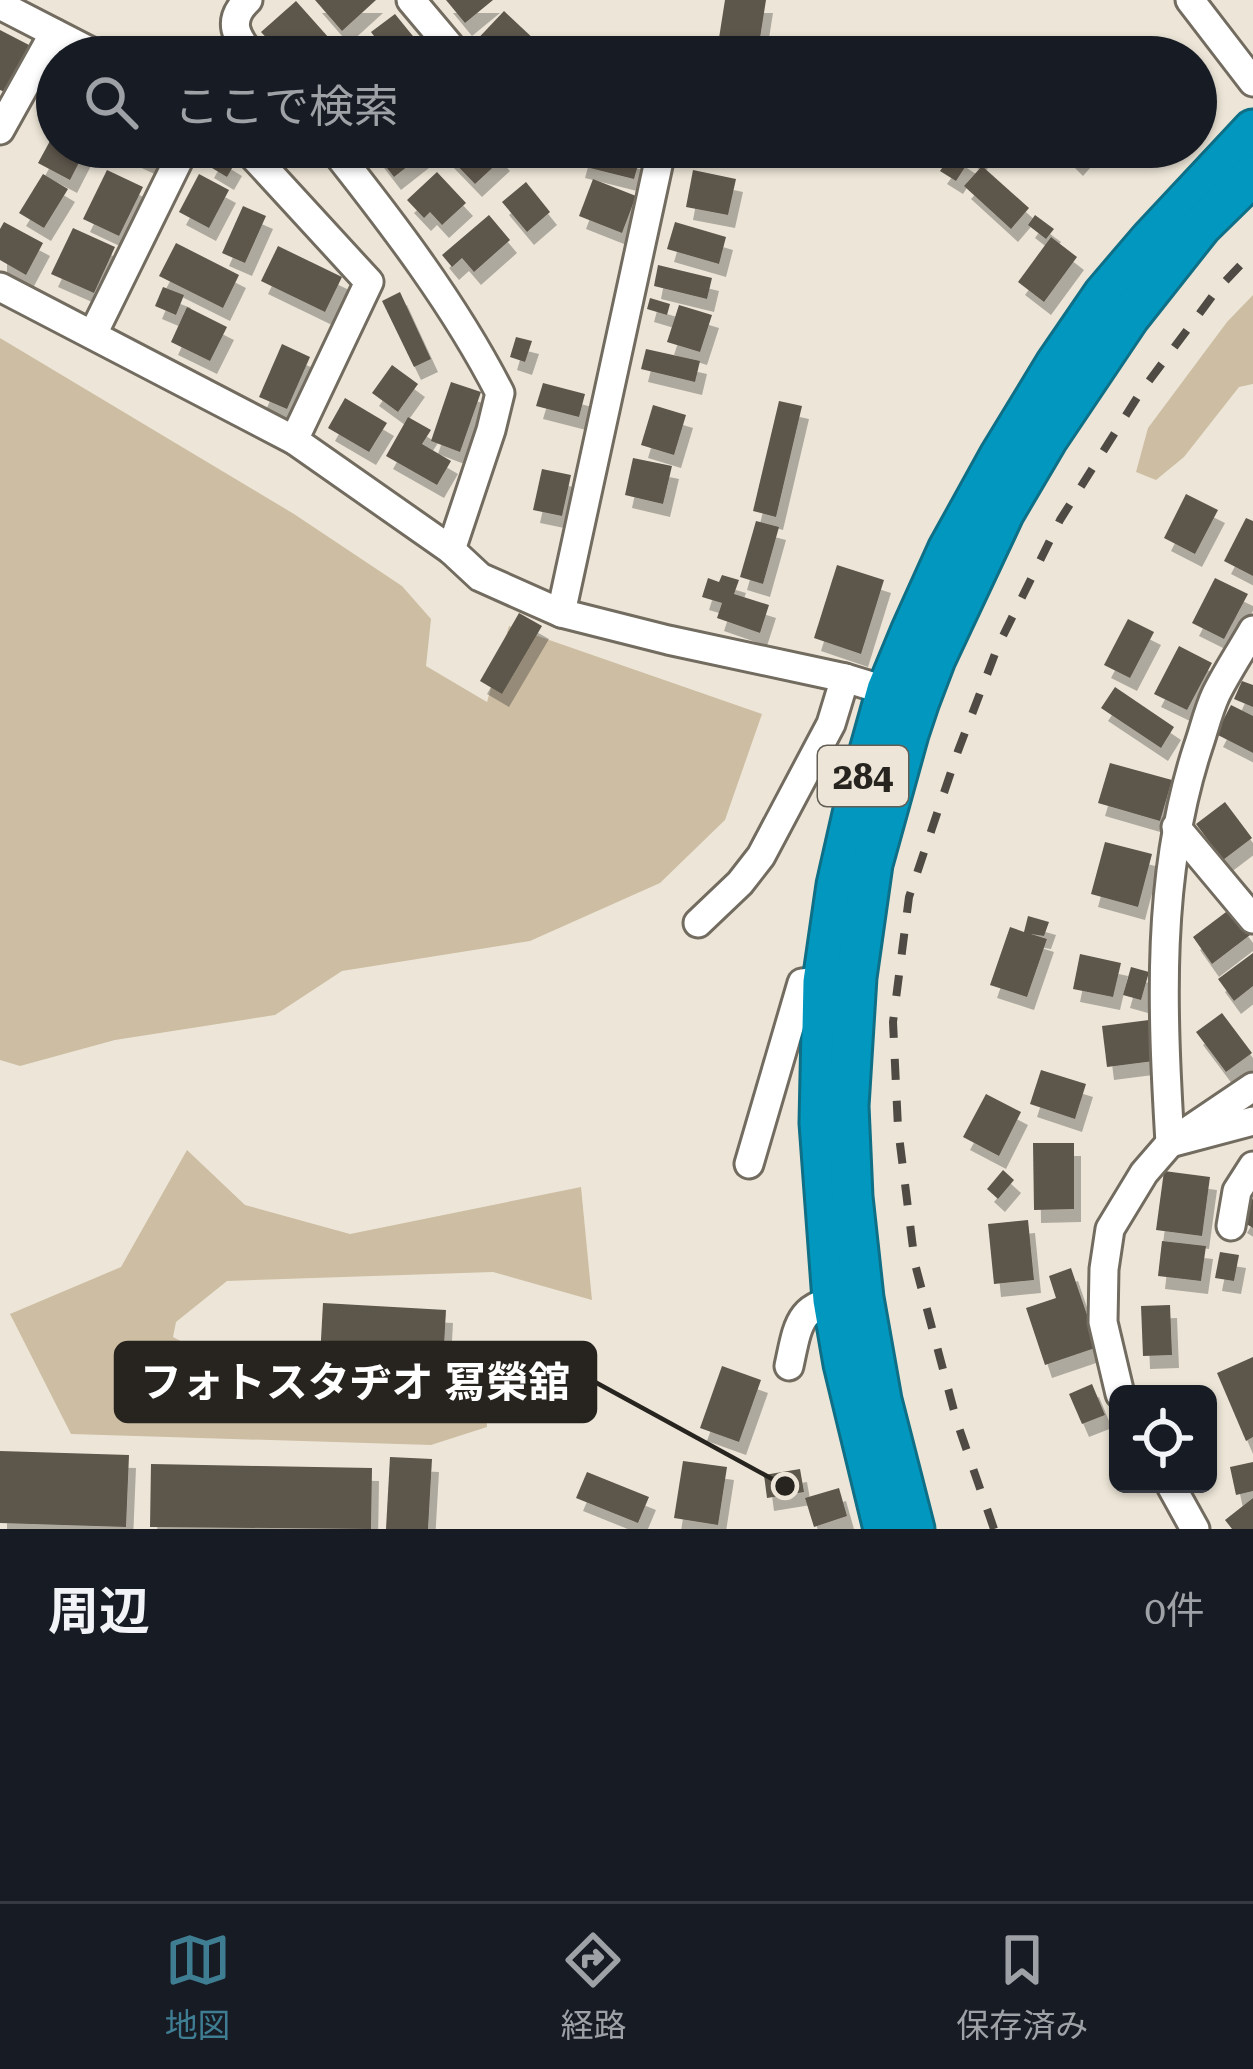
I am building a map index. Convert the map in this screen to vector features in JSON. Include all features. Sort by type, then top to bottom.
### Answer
[{"type":"highway","name":"284","points":[[914,1529],[881,1400],[848,1299],[820,1123],[840,980],[837,885],[856,801],[903,695],[948,550],[1056,364],[1104,294],[1150,239],[1253,130]]},
{"type":"highway","name":"284","points":[[903,695],[935,659],[1004,512],[1129,317],[1201,226],[1253,175]]},
{"type":"highway","name":"284","points":[[848,1299],[844,1364],[884,1529]]},
{"type":"street","points":[[237,36],[233,26],[237,10],[248,0]]},
{"type":"street","points":[[411,0],[441,36]]},
{"type":"street","points":[[1190,0],[1253,82]]},
{"type":"street","points":[[0,5],[60,36]]},
{"type":"street","points":[[0,130],[36,65]]},
{"type":"street","points":[[93,334],[175,168]]},
{"type":"street","points":[[264,168],[369,282],[294,440]]},
{"type":"street","points":[[349,168],[396,227],[500,393],[452,550]]},
{"type":"street","points":[[561,613],[657,168]]},
{"type":"street","points":[[0,286],[294,440],[452,550],[480,577],[561,613],[903,695]]},
{"type":"street","points":[[1170,1143],[1163,940],[1175,827],[1215,696],[1253,630]]},
{"type":"street","points":[[698,923],[761,856],[831,724],[845,678]]},
{"type":"street","points":[[1175,827],[1253,919]]},
{"type":"street","points":[[749,1164],[802,983],[840,980]]},
{"type":"street","points":[[1118,1385],[1103,1322],[1109,1229],[1144,1173],[1170,1143],[1253,1087]]},
{"type":"street","points":[[1170,1143],[1253,1121]]},
{"type":"street","points":[[1231,1226],[1237,1191],[1253,1166]]},
{"type":"street","points":[[789,1366],[799,1320],[816,1305],[848,1299]]},
{"type":"street","points":[[1175,1493],[1195,1529]]},
{"type":"shaded area","points":[[1253,295],[1253,384],[1239,387],[1184,457],[1156,480],[1136,472],[1148,428],[1227,322]]},
{"type":"shaded area","points":[[0,338],[294,514],[402,586],[431,619],[426,666],[487,702],[509,626],[762,714],[725,820],[660,883],[530,941],[342,971],[275,1015],[115,1040],[20,1066],[0,1060]]},
{"type":"shaded area","points":[[187,1150],[245,1205],[350,1234],[581,1187],[592,1300],[493,1272],[227,1281],[176,1322],[173,1337],[284,1396],[425,1398],[484,1369],[487,1427],[431,1445],[71,1434],[10,1314],[121,1267]]},
{"type":"building","points":[[315,0],[376,0],[342,31]]},
{"type":"building","points":[[446,0],[493,0],[465,23]]},
{"type":"building","points":[[725,0],[766,0],[760,36],[719,36]]},
{"type":"building","points":[[296,1],[327,36],[265,36],[261,32]]},
{"type":"building","points":[[504,11],[531,36],[480,36]]},
{"type":"building","points":[[395,14],[413,36],[374,36],[371,32]]},
{"type":"building","points":[[0,30],[29,45],[5,92],[0,90]]},
{"type":"building","points":[[47,168],[76,168],[70,180]]},
{"type":"building","points":[[212,168],[232,168],[227,177]]},
{"type":"building","points":[[460,168],[492,168],[475,184]]},
{"type":"building","points":[[590,168],[637,168],[634,179]]},
{"type":"building","points":[[942,168],[964,168],[956,181],[940,171]]},
{"type":"building","points":[[984,168],[1029,208],[1011,229],[964,186]]},
{"type":"building","points":[[107,170],[143,187],[119,236],[83,219]]},
{"type":"building","points":[[693,170],[736,179],[728,215],[686,207]]},
{"type":"building","points":[[437,172],[466,203],[442,225],[430,212],[424,218],[407,200]]},
{"type":"building","points":[[43,174],[68,189],[44,228],[19,213]]},
{"type":"building","points":[[199,174],[229,190],[209,228],[179,212]]},
{"type":"building","points":[[593,179],[636,196],[622,233],[579,216]]},
{"type":"building","points":[[526,182],[550,212],[527,232],[502,202]]},
{"type":"building","points":[[243,206],[266,216],[245,263],[222,253]]},
{"type":"building","points":[[489,215],[510,240],[474,272],[462,258],[452,267],[442,255]]},
{"type":"building","points":[[1035,215],[1054,229],[1046,239],[1028,225]]},
{"type":"building","points":[[4,222],[43,243],[26,275],[0,260]]},
{"type":"building","points":[[675,222],[726,237],[719,264],[667,249]]},
{"type":"building","points":[[73,228],[115,247],[94,293],[51,274]]},
{"type":"building","points":[[1051,237],[1077,257],[1044,302],[1018,282]]},
{"type":"building","points":[[176,243],[239,275],[223,308],[159,276]]},
{"type":"building","points":[[278,246],[342,277],[325,312],[261,281]]},
{"type":"building","points":[[658,265],[712,278],[707,299],[654,286]]},
{"type":"building","points":[[163,287],[184,295],[176,315],[155,306]]},
{"type":"building","points":[[400,292],[431,359],[414,367],[382,301]]},
{"type":"building","points":[[650,298],[670,304],[667,315],[647,309]]},
{"type":"building","points":[[679,305],[712,315],[700,352],[667,342]]},
{"type":"building","points":[[187,307],[227,327],[210,361],[171,342]]},
{"type":"building","points":[[516,337],[532,341],[525,362],[510,357]]},
{"type":"building","points":[[282,344],[310,357],[287,409],[259,397]]},
{"type":"building","points":[[646,349],[700,361],[695,382],[641,369]]},
{"type":"building","points":[[392,365],[418,384],[398,412],[372,393]]},
{"type":"building","points":[[451,382],[481,392],[460,452],[431,441]]},
{"type":"building","points":[[543,383],[585,394],[579,417],[536,406]]},
{"type":"building","points":[[345,398],[387,423],[369,452],[328,428]]},
{"type":"building","points":[[779,401],[802,406],[776,517],[753,511]]},
{"type":"building","points":[[653,405],[686,415],[674,455],[641,445]]},
{"type":"building","points":[[408,417],[431,430],[422,444],[451,461],[437,485],[386,456]]},
{"type":"building","points":[[633,458],[672,466],[663,504],[625,495]]},
{"type":"building","points":[[542,469],[571,475],[562,516],[533,510]]},
{"type":"building","points":[[1186,494],[1218,510],[1195,554],[1164,538]]},
{"type":"building","points":[[1246,518],[1253,521],[1253,576],[1224,561]]},
{"type":"building","points":[[756,521],[779,527],[763,584],[740,577]]},
{"type":"building","points":[[837,565],[884,580],[861,654],[814,638]]},
{"type":"building","points":[[722,575],[739,580],[734,594],[769,605],[760,633],[717,618],[722,603],[702,597],[708,578],[719,582]]},
{"type":"building","points":[[1215,578],[1248,594],[1224,639],[1192,623]]},
{"type":"building","points":[[519,613],[542,626],[502,694],[480,681]]},
{"type":"building","points":[[1128,619],[1154,632],[1130,678],[1104,665]]},
{"type":"building","points":[[1179,646],[1212,663],[1187,710],[1154,694]]},
{"type":"building","points":[[1242,681],[1253,685],[1253,707],[1234,699]]},
{"type":"building","points":[[1115,687],[1174,727],[1161,748],[1101,708]]},
{"type":"building","points":[[1231,705],[1253,716],[1253,753],[1216,734]]},
{"type":"building","points":[[1110,763],[1172,780],[1160,821],[1098,803]]},
{"type":"building","points":[[1225,802],[1252,838],[1223,860],[1196,824]]},
{"type":"building","points":[[1105,842],[1152,854],[1138,907],[1091,894]]},
{"type":"building","points":[[1230,909],[1250,935],[1212,964],[1193,937]]},
{"type":"building","points":[[1028,916],[1049,922],[1044,936],[1031,934],[1047,939],[1027,997],[990,985],[1010,927],[1024,932]]},
{"type":"building","points":[[1253,953],[1253,986],[1234,1001],[1218,979]]},
{"type":"building","points":[[1080,954],[1121,963],[1113,997],[1073,989]]},
{"type":"building","points":[[1131,967],[1149,972],[1141,1000],[1123,995]]},
{"type":"building","points":[[1222,1013],[1252,1053],[1226,1072],[1196,1032]]},
{"type":"building","points":[[1149,1020],[1154,1061],[1107,1067],[1102,1026]]},
{"type":"building","points":[[1041,1070],[1086,1084],[1075,1119],[1030,1104]]},
{"type":"building","points":[[986,1094],[1021,1112],[999,1156],[963,1137]]},
{"type":"building","points":[[1033,1143],[1074,1143],[1074,1209],[1034,1210]]},
{"type":"building","points":[[1003,1170],[1014,1180],[998,1199],[987,1189]]},
{"type":"building","points":[[1164,1171],[1210,1177],[1202,1236],[1156,1230]]},
{"type":"building","points":[[1253,1198],[1253,1228],[1240,1220]]},
{"type":"building","points":[[1028,1220],[1034,1280],[994,1284],[988,1224]]},
{"type":"building","points":[[1162,1241],[1206,1246],[1201,1281],[1158,1276]]},
{"type":"building","points":[[1220,1252],[1239,1255],[1234,1281],[1215,1278]]},
{"type":"building","points":[[1071,1268],[1098,1347],[1045,1365],[1026,1308],[1056,1298],[1049,1276]]},
{"type":"building","points":[[323,1303],[446,1310],[442,1382],[319,1376]]},
{"type":"building","points":[[1170,1305],[1172,1355],[1143,1356],[1141,1306]]},
{"type":"building","points":[[1253,1357],[1253,1437],[1246,1441],[1217,1373]]},
{"type":"building","points":[[722,1366],[761,1380],[739,1442],[700,1428]]},
{"type":"building","points":[[1092,1384],[1105,1415],[1082,1424],[1069,1394]]},
{"type":"building","points":[[0,1451],[129,1455],[126,1527],[0,1523]]},
{"type":"building","points":[[390,1457],[432,1459],[428,1529],[386,1529]]},
{"type":"building","points":[[683,1461],[727,1467],[718,1525],[674,1518]]},
{"type":"building","points":[[1253,1462],[1253,1491],[1236,1495],[1230,1467]]},
{"type":"building","points":[[151,1464],[372,1468],[371,1529],[150,1527]]},
{"type":"building","points":[[800,1469],[804,1492],[767,1498],[764,1475]]},
{"type":"building","points":[[587,1472],[649,1497],[638,1523],[576,1498]]},
{"type":"building","points":[[839,1488],[847,1516],[814,1527],[805,1498]]},
{"type":"building","points":[[1253,1498],[1253,1529],[1232,1529],[1225,1520]]},
{"type":"railway","points":[[994,1529],[957,1422],[915,1264],[898,1128],[893,1022],[909,897],[998,646],[1060,520],[1140,393],[1217,290],[1253,252]]},
{"type":"place","name":"フォトスタヂオ 冩榮舘","points":[[785,1486]]}]
